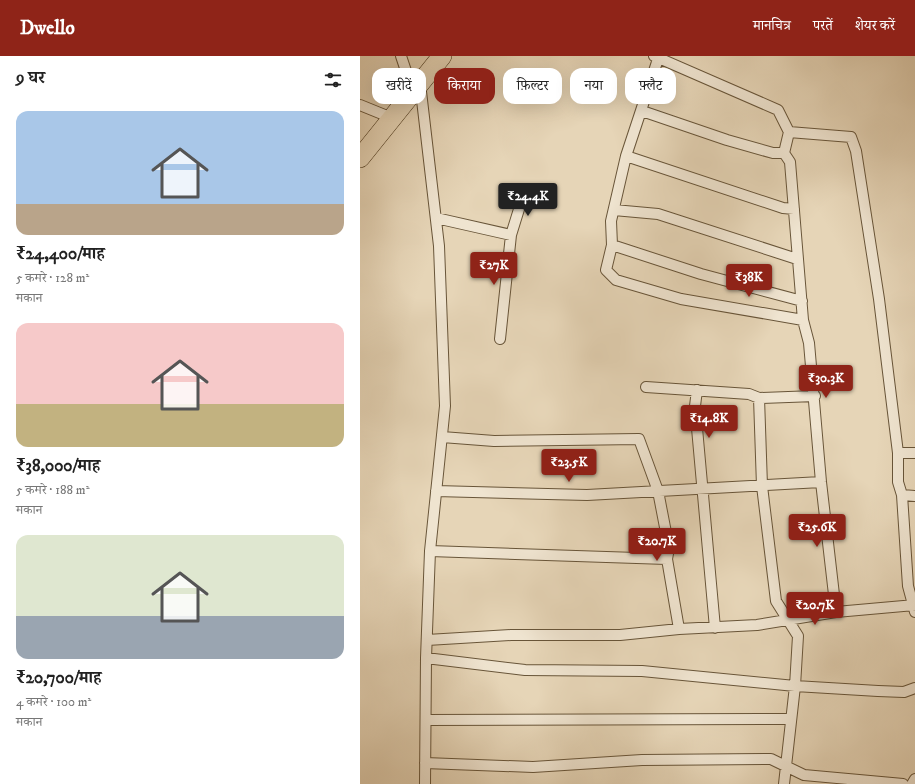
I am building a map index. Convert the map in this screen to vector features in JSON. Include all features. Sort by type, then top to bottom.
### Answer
[{"type":"highway","points":[[426,76],[442,56]]},
{"type":"highway","points":[[360,158],[403,104]]},
{"type":"street","points":[[401,56],[405,68]]},
{"type":"street","points":[[803,320],[681,299],[616,280],[606,270],[612,245],[610,222],[626,156],[642,111],[656,57],[778,110],[789,132],[784,153],[790,162],[803,320],[809,343],[820,482],[836,612]]},
{"type":"street","points":[[420,104],[440,246],[445,406],[430,550],[426,658],[425,784]]},
{"type":"street","points":[[360,105],[392,118]]},
{"type":"street","points":[[642,111],[727,140],[773,153],[784,153]]},
{"type":"street","points":[[427,640],[511,635],[620,635],[679,629],[757,625],[836,612],[914,607],[908,586],[902,495],[898,482],[898,454],[879,299],[856,151],[851,137],[789,132]]},
{"type":"street","points":[[626,156],[783,208],[794,210]]},
{"type":"street","points":[[500,339],[511,234],[524,193]]},
{"type":"street","points":[[614,210],[658,214],[797,259]]},
{"type":"street","points":[[436,218],[511,234]]},
{"type":"street","points":[[612,245],[701,274],[802,301]]},
{"type":"street","points":[[646,387],[749,394],[759,398],[814,396]]},
{"type":"street","points":[[697,390],[695,406],[715,628]]},
{"type":"street","points":[[759,398],[762,486],[776,601],[798,636],[795,686],[784,784]]},
{"type":"street","points":[[442,437],[494,441],[639,439],[658,490],[669,548],[667,559],[679,629]]},
{"type":"street","points":[[898,454],[915,453]]},
{"type":"street","points":[[436,490],[587,495],[820,482]]},
{"type":"street","points":[[902,495],[915,496]]},
{"type":"street","points":[[430,550],[667,559]]},
{"type":"street","points":[[426,658],[525,670],[642,671],[795,686],[904,692],[915,688]]},
{"type":"street","points":[[426,720],[791,719]]},
{"type":"street","points":[[425,763],[533,767],[642,760],[771,759],[804,775],[903,784]]},
{"type":"street","points":[[912,784],[915,779]]}]
